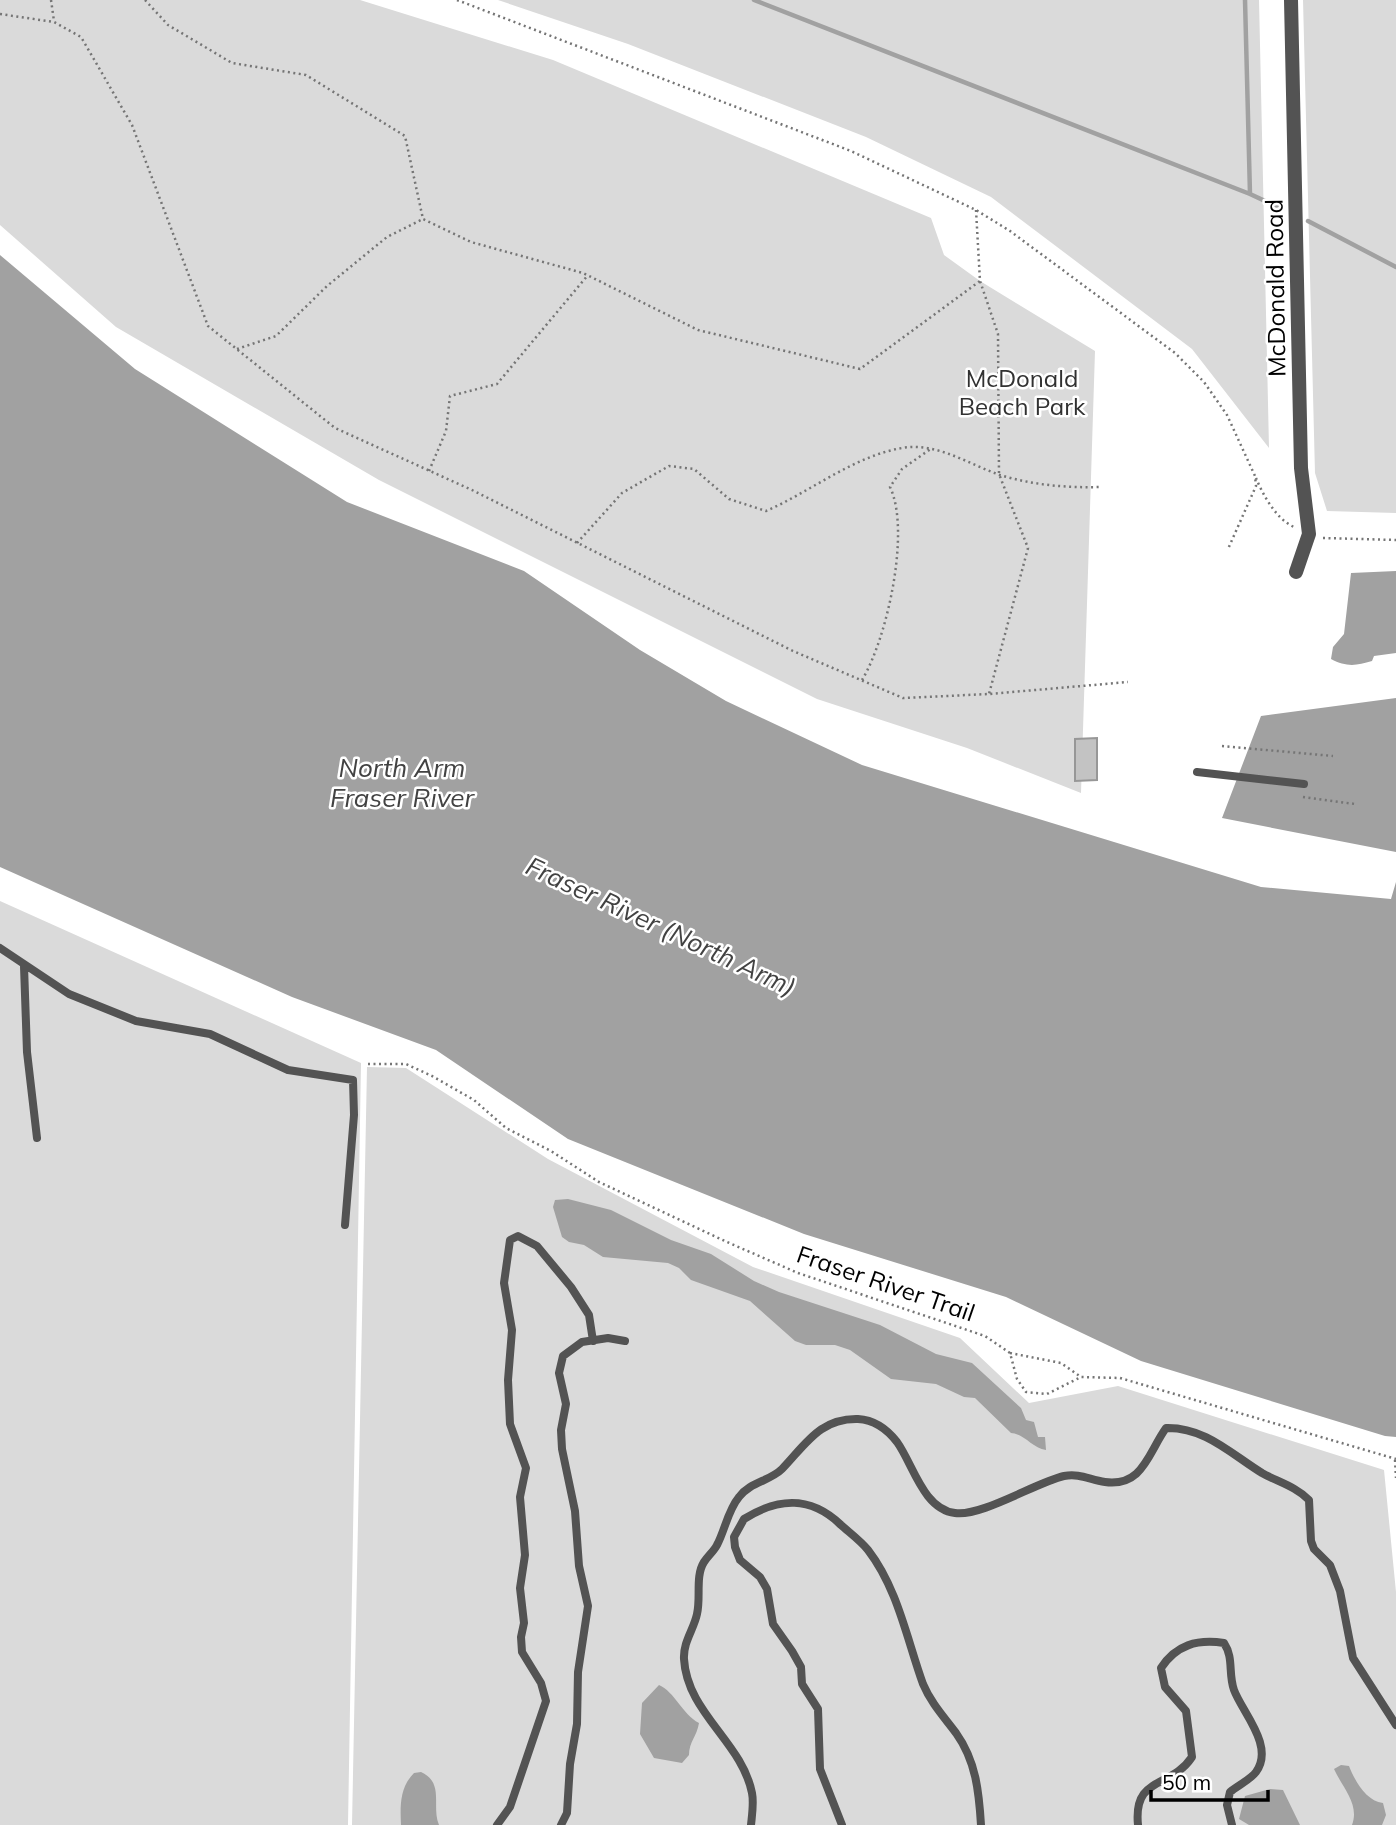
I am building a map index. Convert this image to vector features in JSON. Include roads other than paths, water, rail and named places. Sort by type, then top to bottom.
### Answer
[{"type":"street","name":"McDonald Road","points":[[1291,0],[1301,468],[1309,534],[1296,572]]},
{"type":"lane","points":[[1197,772],[1304,784]]},
{"type":"lane","points":[[0,948],[69,994],[136,1021],[210,1034],[288,1070],[353,1080],[354,1115],[345,1225]]},
{"type":"lane","points":[[24,966],[27,1052],[37,1139]]},
{"type":"lane","points":[[497,1825],[510,1807],[546,1701],[541,1683],[522,1652],[524,1623],[520,1588],[525,1555],[520,1497],[526,1468],[510,1424],[508,1380],[512,1330],[504,1283],[510,1240],[517,1236],[537,1245],[589,1315],[593,1340]]},
{"type":"lane","points":[[561,1825],[566,1813],[570,1765],[578,1724],[578,1672],[588,1606],[579,1566],[575,1511],[562,1449],[561,1430],[566,1404],[559,1373],[563,1356],[571,1347],[608,1338],[625,1340]]},
{"type":"lane","points":[[751,1825],[752,1796],[746,1774],[731,1746],[699,1706],[690,1689],[684,1661],[686,1644],[698,1613],[702,1564],[716,1547],[737,1498],[760,1480],[782,1470],[819,1429],[844,1419],[868,1420],[887,1430],[899,1445],[914,1476],[942,1510],[956,1514],[1023,1494],[1062,1476],[1081,1474],[1104,1482],[1124,1483],[1142,1472],[1166,1428],[1179,1428],[1217,1441],[1263,1473],[1299,1490],[1308,1500],[1311,1541],[1314,1549],[1330,1565],[1340,1591],[1353,1658],[1396,1725]]},
{"type":"lane","points":[[842,1825],[820,1769],[818,1709],[802,1684],[797,1659],[772,1624],[767,1589],[760,1577],[740,1560],[734,1537],[744,1519],[779,1505],[806,1502],[825,1510],[868,1550],[905,1627],[924,1686],[938,1712],[957,1735],[972,1766],[981,1825]]},
{"type":"lane","points":[[1138,1825],[1137,1804],[1140,1796],[1149,1787],[1186,1765],[1192,1757],[1186,1712],[1165,1686],[1161,1668],[1168,1657],[1184,1646],[1206,1640],[1224,1643],[1231,1655],[1231,1680],[1256,1733],[1261,1754],[1256,1772],[1230,1792],[1227,1805],[1231,1825]]},
{"type":"water","name":"North Arm Fraser River","points":[[0,255],[135,369],[347,502],[524,571],[640,650],[726,701],[862,765],[1261,887],[1391,899],[1396,882],[1396,1437],[1385,1436],[1141,1361],[1006,1297],[804,1234],[568,1139],[436,1050],[292,997],[0,867]]},
{"type":"water","points":[[1396,571],[1396,653],[1374,656],[1372,661],[1356,665],[1331,659],[1333,647],[1344,634],[1351,573]]},
{"type":"water","points":[[1396,698],[1396,852],[1222,818],[1261,716]]},
{"type":"water","points":[[568,1199],[611,1210],[671,1240],[711,1254],[754,1281],[779,1292],[880,1325],[936,1354],[972,1363],[1021,1408],[1026,1420],[1034,1422],[1038,1437],[1045,1437],[1046,1450],[1011,1433],[975,1398],[964,1397],[936,1384],[891,1379],[850,1350],[835,1345],[806,1345],[795,1341],[750,1301],[691,1280],[679,1268],[668,1263],[603,1257],[584,1245],[569,1242],[562,1237],[553,1207],[555,1200]]},
{"type":"water","points":[[659,1685],[699,1723],[689,1755],[682,1763],[654,1758],[640,1734],[642,1703]]},
{"type":"water","points":[[1341,1765],[1349,1766],[1366,1794],[1383,1803],[1386,1815],[1382,1825],[1352,1825],[1352,1803],[1334,1769]]},
{"type":"water","points":[[421,1772],[433,1782],[439,1825],[401,1825],[403,1790],[414,1773]]},
{"type":"water","points":[[1270,1789],[1283,1790],[1300,1825],[1249,1825],[1239,1819],[1245,1796]]},
{"type":"waterway","points":[[754,0],[1250,194],[1282,209]]},
{"type":"waterway","points":[[1245,0],[1250,194]]},
{"type":"waterway","points":[[1308,221],[1396,267]]},
{"type":"park label","name":"McDonald Beach Park","points":[[1022,392]]},
{"type":"water label","name":"Fraser River (North Arm)","points":[[661,926]]}]
